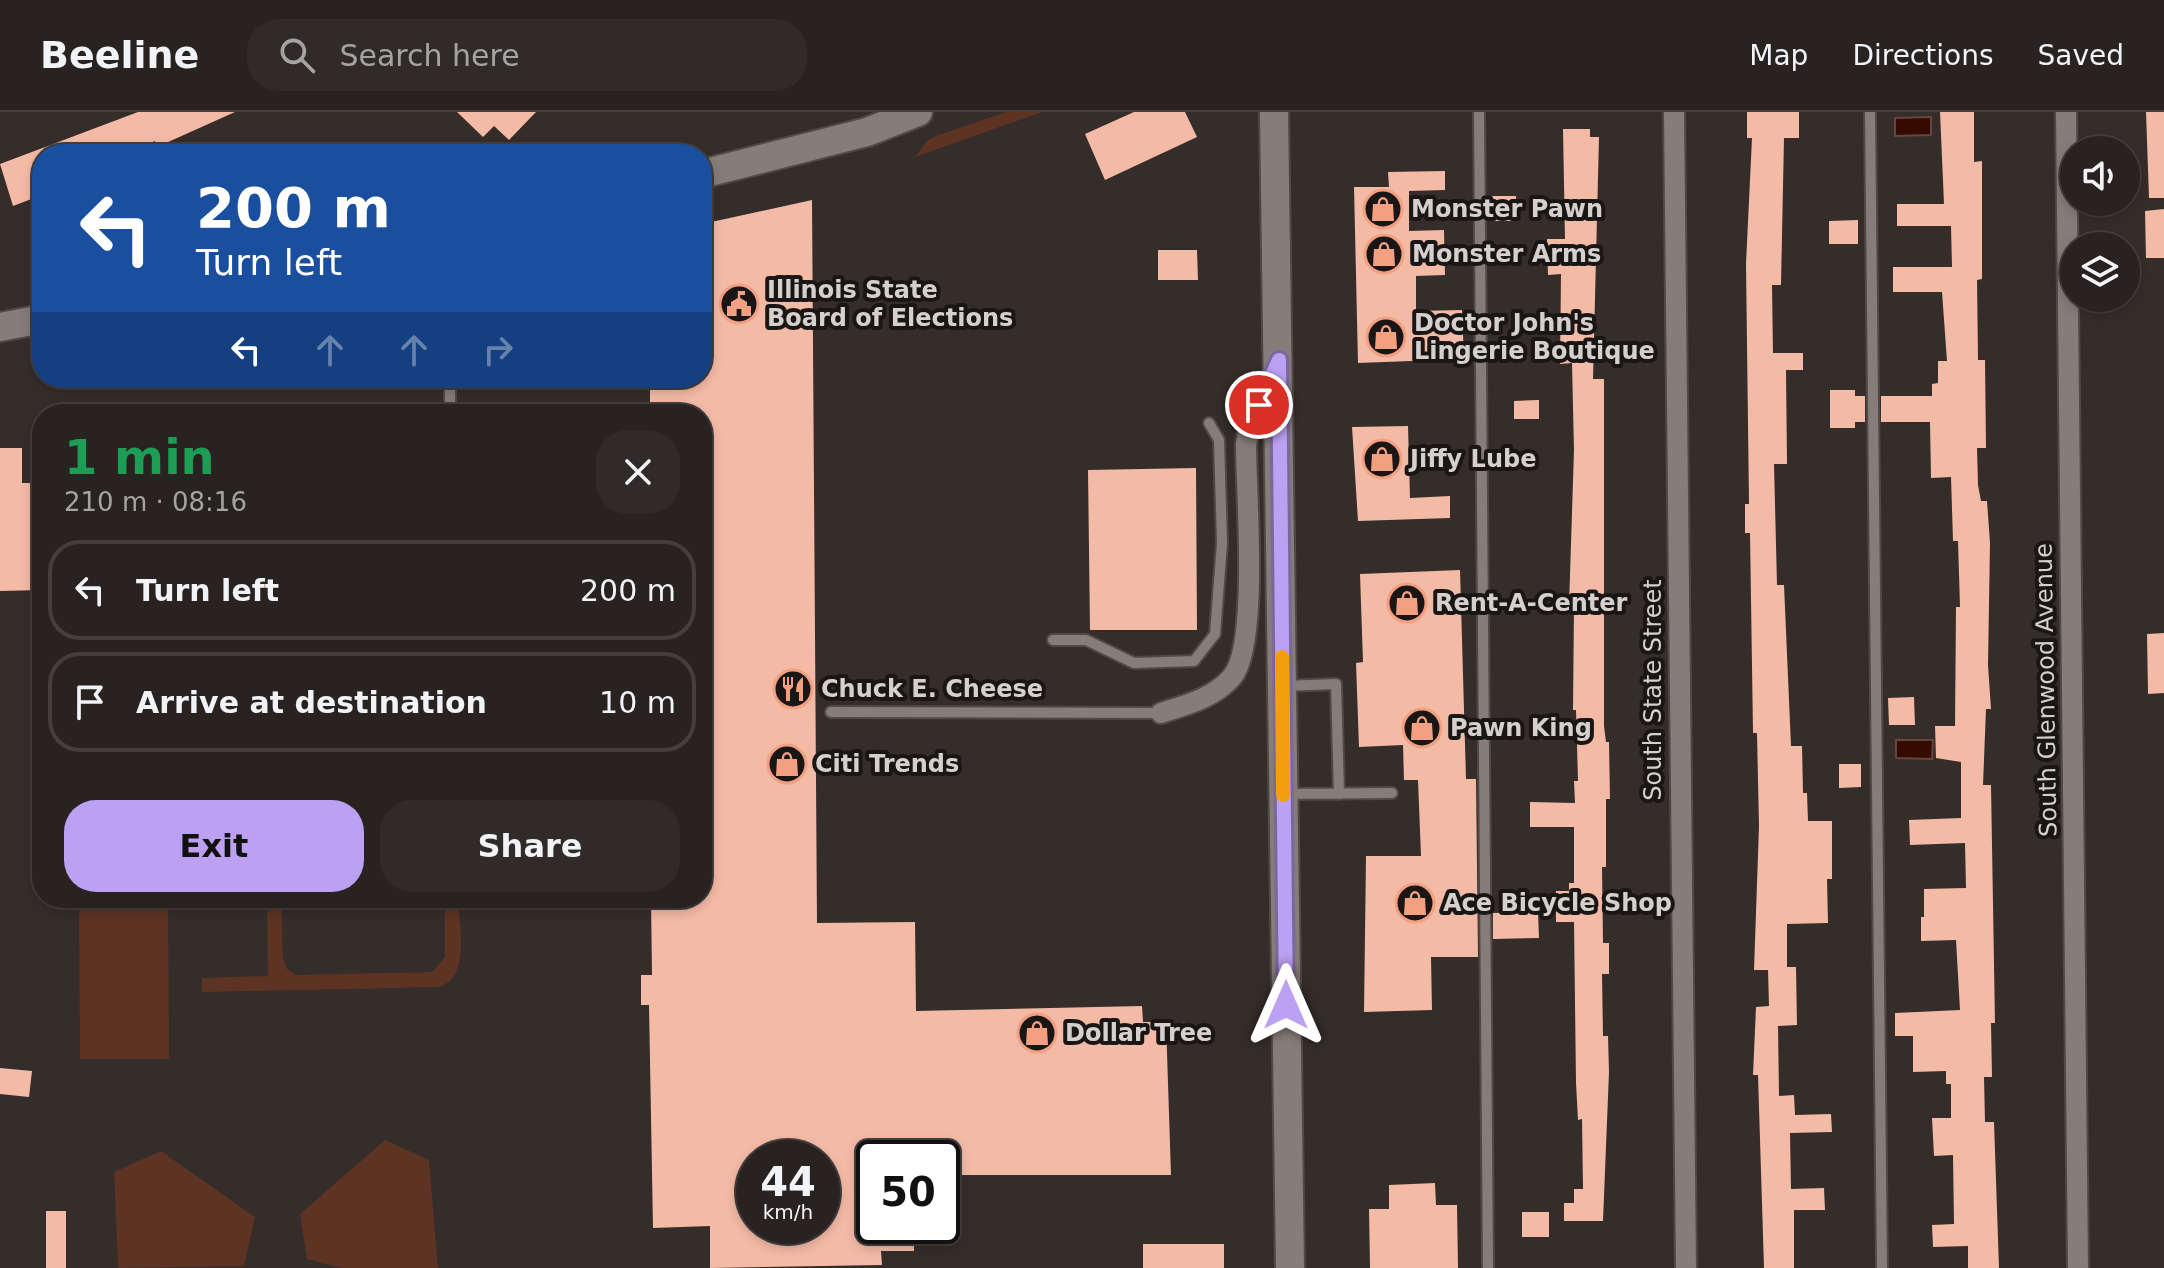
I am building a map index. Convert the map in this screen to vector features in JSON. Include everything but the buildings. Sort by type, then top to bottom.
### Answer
[{"type":"main road","points":[[712,171],[867,132],[918,112]]},
{"type":"main road","points":[[1274,112],[1290,1268]]},
{"type":"main road","points":[[0,327],[32,321]]},
{"type":"street","name":"South State Street","points":[[1674,112],[1686,1268]]},
{"type":"street","name":"South Glenwood Avenue","points":[[2066,112],[2078,1268]]},
{"type":"street","points":[[1161,713],[1216,691],[1232,677],[1241,662],[1247,631],[1246,445],[1249,427],[1279,360]]},
{"type":"lane","points":[[1479,112],[1488,1268]]},
{"type":"lane","points":[[1870,112],[1882,1268]]},
{"type":"lane","points":[[1053,640],[1086,640],[1134,663],[1194,661],[1215,634],[1222,543],[1219,440],[1209,423]]},
{"type":"lane","points":[[1283,686],[1336,684],[1339,794]]},
{"type":"lane","points":[[831,712],[1161,713]]},
{"type":"lane","points":[[1283,794],[1392,793]]},
{"type":"shaded area","points":[[1006,112],[1042,112],[915,157],[928,140],[936,136]]},
{"type":"shaded area","points":[[1931,117],[1931,135],[1895,136],[1895,118]]},
{"type":"shaded area","points":[[1896,740],[1933,740],[1932,759],[1896,758]]},
{"type":"shaded area","points":[[79,908],[168,908],[169,1059],[80,1059]]},
{"type":"shaded area","points":[[267,908],[281,908],[283,958],[287,969],[296,975],[432,972],[445,957],[445,908],[459,908],[460,961],[450,981],[440,987],[202,992],[202,978],[268,976]]},
{"type":"shaded area","points":[[385,1140],[429,1160],[438,1268],[342,1268],[307,1259],[300,1214]]},
{"type":"shaded area","points":[[161,1151],[255,1217],[244,1266],[118,1268],[114,1172]]},
{"type":"slow traffic","points":[[1282,657],[1283,795]]},
{"type":"place","name":"Monster Pawn","points":[[1383,209]]},
{"type":"place","name":"Monster Arms","points":[[1384,254]]},
{"type":"place","name":"Illinois State Board of Elections","points":[[739,304]]},
{"type":"place","name":"Doctor John's Lingerie Boutique","points":[[1386,337]]},
{"type":"place","name":"Jiffy Lube","points":[[1382,459]]},
{"type":"place","name":"Rent-A-Center","points":[[1407,603]]},
{"type":"place","name":"Chuck E. Cheese","points":[[793,689]]},
{"type":"place","name":"Pawn King","points":[[1422,728]]},
{"type":"place","name":"Citi Trends","points":[[787,764]]},
{"type":"place","name":"Ace Bicycle Shop","points":[[1415,903]]},
{"type":"place","name":"Dollar Tree","points":[[1037,1033]]},
{"type":"route","points":[[1259,405],[1279,360],[1286,1005]]}]
